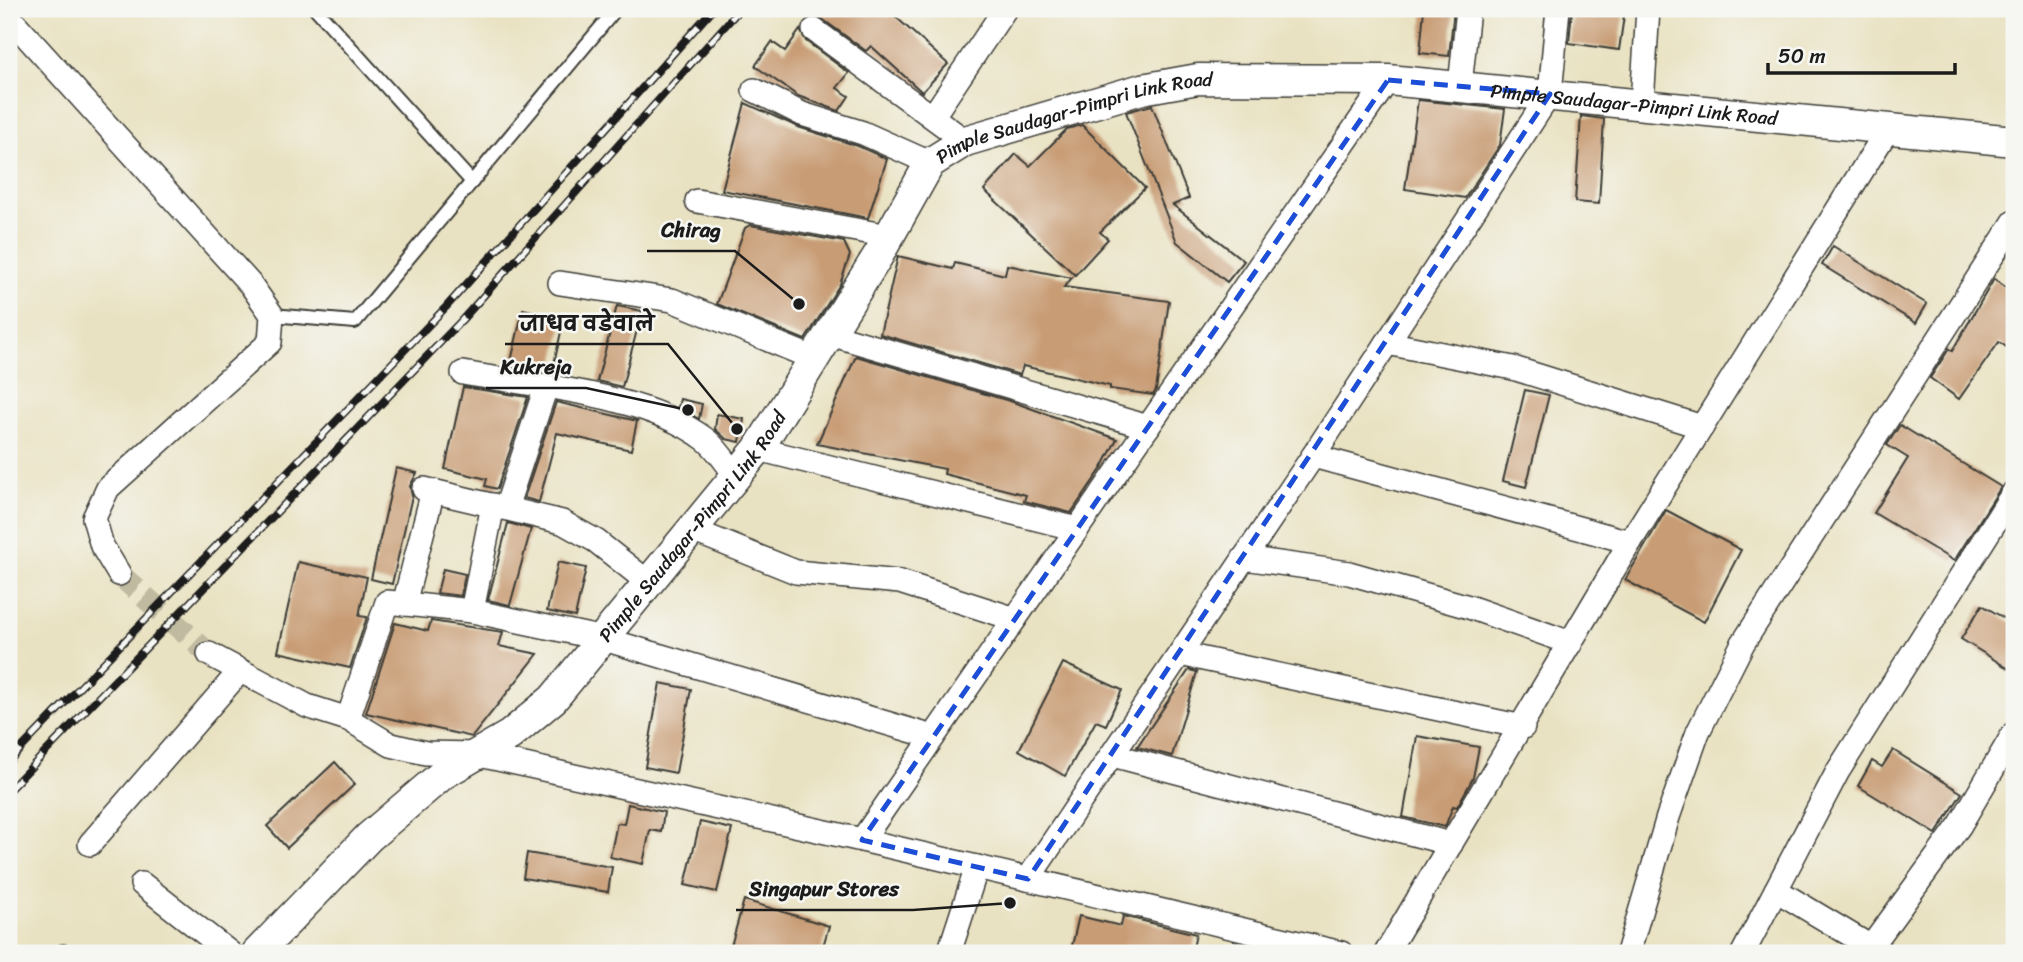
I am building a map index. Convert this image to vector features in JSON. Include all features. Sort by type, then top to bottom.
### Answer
[{"type":"street","points":[[933,116],[1005,9]]},
{"type":"street","points":[[1460,86],[1468,9]]},
{"type":"street","points":[[1028,879],[1313,456],[1550,94],[1558,9]]},
{"type":"street","points":[[1642,103],[1648,9]]},
{"type":"street","points":[[9,17],[251,285],[272,315],[270,342],[108,488],[94,518],[102,546],[119,574]]},
{"type":"street","points":[[814,30],[965,141]]},
{"type":"street","name":"Pimple Saudagar-Pimpri Link Road","points":[[257,953],[369,837],[443,774],[510,735],[553,699],[758,449],[889,236],[930,163],[965,141],[1142,89],[1198,79],[1388,80],[2014,141]]},
{"type":"street","points":[[862,840],[1388,80]]},
{"type":"street","points":[[754,90],[802,114],[863,133],[930,163]]},
{"type":"street","points":[[1386,953],[1630,542],[1888,129]]},
{"type":"street","points":[[697,201],[889,236]]},
{"type":"street","points":[[1628,953],[1668,817],[1698,732],[1743,643],[2014,222]]},
{"type":"street","points":[[560,283],[672,300],[822,346],[1148,427]]},
{"type":"street","points":[[1387,343],[1513,368],[1702,427]]},
{"type":"street","points":[[463,373],[622,401],[687,427],[708,441],[736,476]]},
{"type":"street","points":[[471,611],[499,507],[546,387]]},
{"type":"street","points":[[758,449],[1077,529]]},
{"type":"street","points":[[1313,456],[1630,542]]},
{"type":"street","points":[[404,604],[429,490],[562,522],[596,541],[649,583]]},
{"type":"street","points":[[1743,953],[1838,771],[2014,492]]},
{"type":"street","points":[[692,530],[796,572],[900,582],[1015,619]]},
{"type":"street","points":[[1244,558],[1349,572],[1469,607],[1572,643]]},
{"type":"street","points":[[348,719],[387,603],[471,611],[604,639],[933,737]]},
{"type":"street","points":[[209,654],[307,706],[348,719],[391,745],[426,753],[475,754],[862,840],[1339,953]]},
{"type":"street","points":[[1180,654],[1522,727]]},
{"type":"street","points":[[90,844],[240,671]]},
{"type":"street","points":[[1776,890],[1871,947],[1960,825],[2014,733]]},
{"type":"street","points":[[1112,755],[1451,844]]},
{"type":"street","points":[[949,953],[977,867]]},
{"type":"street","points":[[142,884],[230,953]]},
{"type":"lane","points":[[316,9],[472,182]]},
{"type":"lane","points":[[272,315],[355,322],[616,9]]},
{"type":"highlighted area","points":[[1388,80],[1550,94],[1028,879],[862,840]]},
{"type":"building","points":[[817,9],[887,9],[948,64],[922,92],[871,46],[866,51],[822,19],[811,17]]},
{"type":"building","points":[[1424,9],[1454,9],[1449,56],[1420,53]]},
{"type":"building","points":[[1572,9],[1625,9],[1619,50],[1569,43]]},
{"type":"building","points":[[800,30],[806,41],[849,73],[837,88],[849,96],[839,111],[798,96],[755,66],[772,42],[785,51]]},
{"type":"building","points":[[1418,100],[1505,109],[1500,145],[1465,198],[1405,189]]},
{"type":"building","points":[[745,103],[798,127],[858,146],[887,159],[868,218],[722,190]]},
{"type":"building","points":[[1152,105],[1189,198],[1173,205],[1244,261],[1227,282],[1177,242],[1126,112]]},
{"type":"building","points":[[1581,116],[1604,119],[1599,204],[1575,202]]},
{"type":"building","points":[[1082,125],[1145,188],[1100,232],[1108,239],[1075,275],[984,190],[1016,154],[1030,166],[1067,129]]},
{"type":"building","points":[[750,225],[844,242],[850,255],[840,284],[805,340],[717,304],[745,228]]},
{"type":"building","points":[[1833,246],[1927,304],[1916,323],[1822,265]]},
{"type":"building","points":[[898,256],[953,269],[955,263],[1005,275],[1007,265],[1072,278],[1064,287],[1169,301],[1156,390],[1153,395],[1110,389],[1110,386],[1023,366],[1020,375],[880,334]]},
{"type":"building","points":[[1994,279],[2014,293],[2014,352],[1999,342],[1959,399],[1930,378],[1949,349],[1952,351]]},
{"type":"building","points":[[617,306],[642,311],[622,387],[597,381]]},
{"type":"building","points":[[523,309],[564,318],[552,373],[510,366]]},
{"type":"building","points":[[856,356],[1013,402],[1117,439],[1102,468],[1071,513],[1024,501],[1026,495],[944,474],[945,469],[817,444]]},
{"type":"building","points":[[463,387],[528,397],[497,489],[485,486],[487,479],[445,469]]},
{"type":"building","points":[[1525,390],[1549,395],[1526,487],[1503,481]]},
{"type":"building","points":[[680,399],[702,404],[699,419],[678,407]]},
{"type":"building","points":[[556,402],[637,421],[631,450],[557,433],[539,502],[524,498]]},
{"type":"building","points":[[717,414],[744,419],[740,442],[726,439],[715,429]]},
{"type":"building","points":[[1900,425],[2001,487],[1954,561],[1874,513],[1908,458],[1887,445]]},
{"type":"building","points":[[396,468],[417,473],[410,486],[412,496],[392,584],[371,579]]},
{"type":"building","points":[[1666,510],[1741,550],[1704,622],[1625,580]]},
{"type":"building","points":[[508,523],[531,529],[510,605],[488,600]]},
{"type":"building","points":[[298,562],[367,577],[359,616],[367,617],[350,668],[278,652]]},
{"type":"building","points":[[558,562],[586,568],[575,617],[547,611]]},
{"type":"building","points":[[443,569],[465,574],[461,596],[437,593]]},
{"type":"building","points":[[1982,605],[2014,624],[2014,672],[1961,639]]},
{"type":"building","points":[[431,621],[503,632],[499,646],[538,654],[472,737],[366,713],[395,623],[428,631]]},
{"type":"building","points":[[1063,663],[1122,690],[1106,725],[1096,721],[1065,776],[1019,750]]},
{"type":"building","points":[[1189,670],[1197,672],[1172,756],[1137,747]]},
{"type":"building","points":[[660,683],[691,689],[676,773],[645,767]]},
{"type":"building","points":[[1417,736],[1479,747],[1473,778],[1457,807],[1453,806],[1445,827],[1403,817]]},
{"type":"building","points":[[1893,750],[1962,793],[1936,834],[1858,786],[1872,761],[1882,767]]},
{"type":"building","points":[[335,762],[355,784],[287,848],[267,826]]},
{"type":"building","points":[[628,804],[664,812],[661,832],[650,830],[643,864],[610,857],[617,823],[624,824]]},
{"type":"building","points":[[700,822],[732,829],[717,892],[685,885]]},
{"type":"building","points":[[527,853],[612,867],[608,892],[523,878]]},
{"type":"building","points":[[744,900],[829,926],[821,953],[729,953]]},
{"type":"building","points":[[1079,916],[1121,926],[1123,916],[1196,934],[1192,953],[1084,953],[1071,950]]},
{"type":"tunnel","points":[[119,574],[209,654]]},
{"type":"railway","points":[[9,761],[446,307],[713,9]]},
{"type":"railway","points":[[9,790],[461,321],[740,9]]},
{"type":"place","name":"Chirag","points":[[799,304]]},
{"type":"place","name":"Kukreja","points":[[688,410]]},
{"type":"place","name":"जाधव वडेवाले","points":[[737,429]]},
{"type":"place","name":"Singapur Stores","points":[[1010,903]]}]
